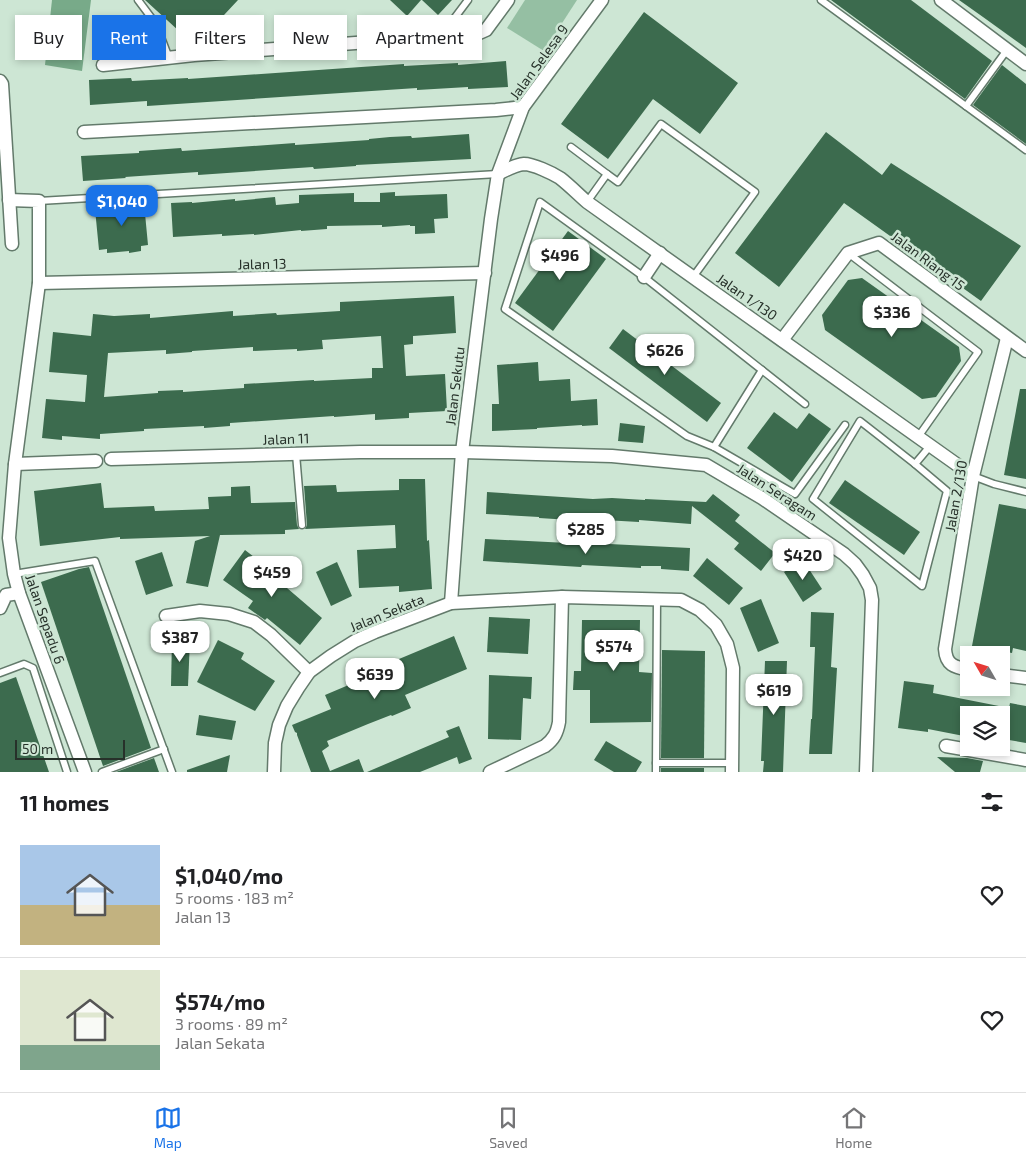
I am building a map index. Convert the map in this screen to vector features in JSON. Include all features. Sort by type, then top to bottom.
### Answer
[{"type":"street","points":[[482,32],[508,0]]},
{"type":"street","name":"Jalan Selesa 9","points":[[498,174],[523,107],[602,0]]},
{"type":"street","points":[[941,0],[1026,64]]},
{"type":"street","points":[[103,65],[357,43]]},
{"type":"street","points":[[0,82],[2,84],[12,244]]},
{"type":"street","points":[[84,132],[523,107]]},
{"type":"street","name":"Jalan 1/130","points":[[498,174],[512,167],[524,164],[531,165],[560,178],[587,202],[974,476]]},
{"type":"street","name":"Jalan Sekutu","points":[[451,603],[462,452],[498,174]]},
{"type":"street","points":[[9,200],[39,201]]},
{"type":"street","name":"Jalan Sepadu 6","points":[[39,201],[39,284],[15,464],[9,538],[14,574],[19,593],[85,772]]},
{"type":"street","name":"Jalan Riang 15","points":[[848,253],[879,243],[1026,351]]},
{"type":"street","points":[[644,277],[660,253]]},
{"type":"street","points":[[782,340],[848,253]]},
{"type":"street","name":"Jalan 13","points":[[39,284],[485,274]]},
{"type":"street","name":"Jalan 2/130","points":[[960,668],[948,661],[945,649],[974,476],[1007,338]]},
{"type":"street","name":"Jalan 11","points":[[111,459],[369,452],[462,452]]},
{"type":"street","name":"Jalan Seragam","points":[[462,452],[612,456],[706,465],[762,498],[844,554],[863,575],[870,588],[872,600],[866,772]]},
{"type":"street","points":[[15,464],[96,461]]},
{"type":"street","points":[[0,608],[6,595],[19,593]]},
{"type":"street","points":[[490,772],[503,770],[545,746],[552,741],[558,732],[562,596]]},
{"type":"street","name":"Jalan Sekata","points":[[274,772],[275,743],[279,725],[287,706],[310,672],[330,656],[375,632],[451,603],[562,596],[681,600],[700,610],[716,625],[726,644],[733,668],[732,768]]},
{"type":"street","points":[[166,616],[200,611],[229,614],[254,622],[271,635],[310,672]]},
{"type":"street","points":[[1010,676],[1026,678]]},
{"type":"street","points":[[946,746],[1026,760]]},
{"type":"lane","points":[[138,0],[156,24],[169,58]]},
{"type":"lane","points":[[457,15],[468,0]]},
{"type":"lane","points":[[820,0],[1026,150]]},
{"type":"lane","points":[[966,106],[1007,50]]},
{"type":"lane","points":[[571,147],[618,182],[661,124],[755,192],[693,277]]},
{"type":"lane","points":[[39,201],[498,174]]},
{"type":"lane","points":[[587,202],[607,174]]},
{"type":"lane","points":[[805,404],[644,277],[540,202],[505,310],[687,436],[714,448],[795,494],[845,425]]},
{"type":"lane","points":[[848,253],[978,352],[918,437]]},
{"type":"lane","points":[[714,448],[762,370]]},
{"type":"lane","points":[[860,421],[915,464],[947,491],[922,586],[813,500],[860,421]]},
{"type":"lane","points":[[915,464],[931,445]]},
{"type":"lane","points":[[296,454],[302,525]]},
{"type":"lane","points":[[974,476],[994,484],[1026,492]]},
{"type":"lane","points":[[14,574],[95,561],[172,772]]},
{"type":"lane","points":[[656,772],[657,598]]},
{"type":"lane","points":[[0,673],[24,664],[33,668],[67,772]]},
{"type":"lane","points":[[102,772],[164,749]]},
{"type":"lane","points":[[656,763],[732,768]]},
{"type":"green space","points":[[52,0],[91,0],[82,71],[45,65],[46,60],[82,60],[82,15],[50,15]]},
{"type":"green space","points":[[525,0],[577,0],[544,51],[507,28]]},
{"type":"building","points":[[145,0],[238,0],[224,15],[176,15],[176,28],[166,19],[166,15],[161,15]]},
{"type":"building","points":[[390,0],[421,0],[406,15]]},
{"type":"building","points":[[422,0],[452,0],[438,15]]},
{"type":"building","points":[[831,0],[911,0],[992,61],[965,99]]},
{"type":"building","points":[[959,0],[1026,0],[1026,48],[983,17]]},
{"type":"building","points":[[644,12],[738,83],[700,134],[653,99],[608,159],[561,124]]},
{"type":"building","points":[[506,61],[508,87],[417,90],[417,88],[147,106],[147,101],[90,105],[89,80],[131,78],[132,81],[188,79],[404,64],[404,66],[458,63],[458,65]]},
{"type":"building","points":[[1002,65],[1026,84],[1026,144],[973,105]]},
{"type":"building","points":[[826,132],[882,175],[891,163],[1021,246],[981,301],[844,203],[779,287],[735,253]]},
{"type":"building","points":[[469,134],[471,159],[198,175],[198,172],[83,181],[81,156],[139,153],[139,151],[181,148],[182,151],[295,143],[295,145],[390,137],[411,136],[412,138]]},
{"type":"building","points":[[395,192],[395,196],[447,194],[448,218],[434,219],[435,233],[415,234],[415,226],[410,225],[382,227],[382,225],[327,226],[327,229],[254,235],[222,236],[222,234],[173,237],[171,203],[235,199],[235,201],[275,197],[276,205],[299,203],[299,195],[354,193],[354,202],[380,202],[380,193]]},
{"type":"building","points":[[136,201],[136,204],[144,203],[148,245],[141,246],[141,251],[129,253],[129,251],[107,253],[107,249],[99,250],[95,209],[103,208],[102,203]]},
{"type":"building","points":[[568,231],[606,259],[553,331],[515,303]]},
{"type":"building","points":[[862,278],[959,347],[961,361],[936,397],[922,399],[825,330],[822,315],[848,280]]},
{"type":"building","points":[[454,296],[456,333],[413,336],[413,344],[404,345],[406,376],[445,374],[447,411],[409,413],[409,418],[375,420],[375,414],[230,423],[230,426],[204,428],[204,426],[144,429],[144,431],[100,434],[100,439],[62,436],[62,440],[42,438],[46,399],[85,402],[87,375],[49,372],[53,332],[91,336],[93,314],[114,316],[150,314],[150,318],[233,311],[233,316],[276,313],[277,315],[340,311],[340,302]],"holes":[[[381,336],[383,368],[372,368],[372,378],[244,384],[244,388],[183,392],[183,390],[158,391],[158,393],[104,397],[108,353],[166,350],[166,354],[253,347],[253,351],[297,349],[297,351],[323,349],[322,340]]]},
{"type":"building","points":[[623,329],[721,403],[707,422],[609,348]]},
{"type":"building","points":[[538,362],[539,381],[570,379],[571,401],[597,399],[598,425],[492,431],[492,404],[499,404],[497,365]]},
{"type":"building","points":[[1020,389],[1026,389],[1026,479],[1004,475]]},
{"type":"building","points":[[774,412],[797,429],[809,413],[831,429],[792,482],[747,448]]},
{"type":"building","points":[[620,423],[645,426],[643,443],[618,441]]},
{"type":"building","points":[[399,479],[425,479],[427,541],[429,540],[432,589],[399,592],[399,586],[359,588],[357,550],[396,548],[395,525],[305,529],[307,525],[304,486],[336,485],[337,492],[399,490]]},
{"type":"building","points":[[845,480],[920,532],[904,555],[829,503]]},
{"type":"building","points":[[101,483],[104,508],[154,506],[155,511],[209,509],[208,497],[231,496],[231,487],[250,486],[251,503],[295,502],[299,529],[285,530],[285,534],[220,535],[208,587],[186,583],[195,541],[210,536],[120,539],[120,537],[40,546],[34,491]]},
{"type":"building","points":[[487,492],[593,499],[612,498],[706,502],[713,494],[740,515],[735,521],[775,553],[761,571],[734,549],[739,543],[692,506],[691,524],[639,520],[639,522],[586,519],[586,521],[539,518],[486,514]]},
{"type":"building","points":[[999,504],[1026,509],[1026,651],[1013,648],[1012,653],[1010,653],[1010,646],[972,646]]},
{"type":"building","points":[[485,539],[690,548],[689,571],[661,569],[661,566],[641,566],[641,568],[582,565],[581,567],[483,561]]},
{"type":"building","points":[[245,550],[262,563],[260,567],[288,585],[287,588],[322,618],[300,645],[267,618],[265,620],[248,608],[253,601],[223,580]]},
{"type":"building","points":[[162,552],[173,586],[146,595],[135,561]]},
{"type":"building","points":[[707,558],[743,588],[729,605],[693,576]]},
{"type":"building","points":[[803,560],[822,589],[803,602],[784,572]]},
{"type":"building","points":[[337,562],[352,596],[331,606],[316,572]]},
{"type":"building","points":[[89,567],[151,748],[103,766],[41,582]]},
{"type":"building","points":[[761,599],[779,643],[758,652],[740,608]]},
{"type":"building","points":[[811,612],[834,613],[831,667],[837,668],[832,754],[809,754],[815,647],[810,647]]},
{"type":"building","points":[[489,617],[530,619],[528,654],[487,652]]},
{"type":"building","points":[[582,620],[640,620],[639,672],[652,673],[651,722],[590,723],[590,690],[573,690],[574,671],[581,671]]},
{"type":"building","points":[[454,636],[467,669],[405,695],[411,708],[327,741],[329,746],[322,751],[330,771],[359,759],[364,772],[311,772],[297,733],[292,725],[331,709],[325,695],[400,661],[399,659]]},
{"type":"building","points":[[172,640],[190,640],[188,686],[171,686]]},
{"type":"building","points":[[218,640],[244,653],[241,659],[275,681],[255,711],[197,682]]},
{"type":"building","points":[[662,650],[705,651],[704,758],[661,758]]},
{"type":"building","points":[[765,661],[787,661],[783,772],[763,772],[764,761],[761,761]]},
{"type":"building","points":[[489,675],[532,677],[531,699],[523,698],[521,740],[488,739]]},
{"type":"building","points":[[16,677],[49,772],[0,772],[0,683]]},
{"type":"building","points":[[904,681],[934,685],[933,693],[999,706],[960,706],[960,735],[928,729],[928,732],[898,728]]},
{"type":"building","points":[[1010,703],[1026,706],[1026,743],[1010,740]]},
{"type":"building","points":[[199,715],[236,721],[232,740],[196,735]]},
{"type":"building","points":[[459,726],[472,759],[459,764],[457,757],[420,772],[367,772],[449,737],[446,731]]},
{"type":"building","points":[[606,741],[642,762],[636,772],[614,772],[594,760]]},
{"type":"building","points":[[230,755],[227,772],[187,772],[187,770]]},
{"type":"building","points":[[937,757],[967,758],[983,761],[980,772],[955,772]]},
{"type":"building","points":[[154,758],[159,772],[116,772]]},
{"type":"building","points":[[661,768],[704,768],[704,772],[661,772]]}]
